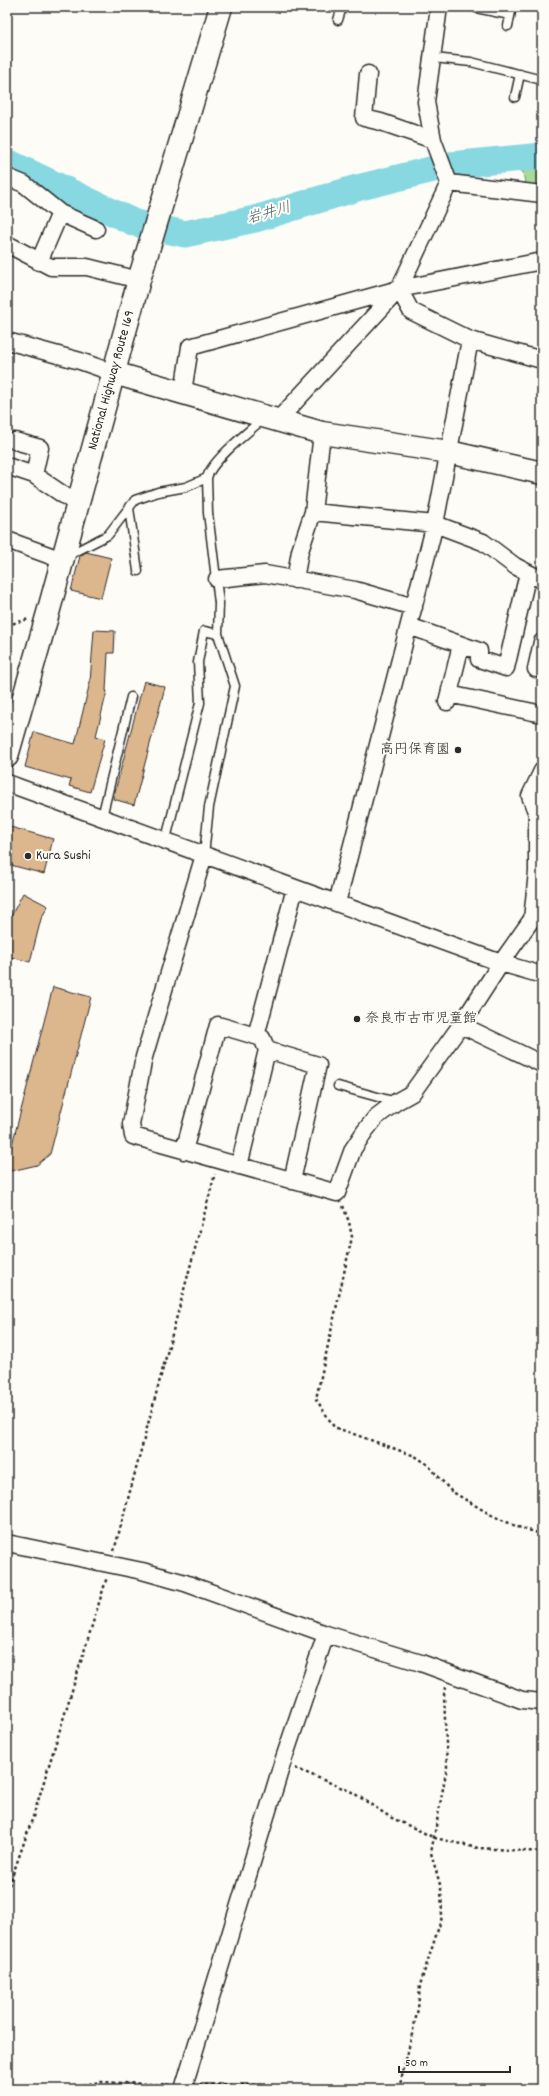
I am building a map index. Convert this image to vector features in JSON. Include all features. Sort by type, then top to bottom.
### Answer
[{"type":"main road","name":"National Highway Route 169","points":[[7,756],[139,280],[221,7]]},
{"type":"main road","points":[[114,373],[322,433],[449,452],[542,473]]},
{"type":"street","points":[[272,418],[399,289],[447,179],[434,144],[426,102],[434,58],[439,7]]},
{"type":"street","points":[[368,74],[364,118],[381,122],[434,144]]},
{"type":"street","points":[[7,178],[24,184],[60,213],[96,229]]},
{"type":"street","points":[[447,179],[542,194]]},
{"type":"street","points":[[39,262],[60,213]]},
{"type":"street","points":[[7,244],[39,262],[51,266],[87,267],[139,280]]},
{"type":"street","points":[[183,392],[190,347],[399,289],[542,261]]},
{"type":"street","points":[[399,289],[411,311],[470,340],[542,360]]},
{"type":"street","points":[[337,903],[435,524],[470,340]]},
{"type":"street","points":[[7,341],[80,361],[114,373]]},
{"type":"street","points":[[295,580],[300,551],[313,512],[322,433]]},
{"type":"street","points":[[15,441],[40,448],[34,475]]},
{"type":"street","points":[[7,466],[34,475],[76,504]]},
{"type":"street","points":[[313,512],[435,524],[482,542],[515,566],[542,580]]},
{"type":"street","points":[[7,540],[62,560]]},
{"type":"street","points":[[409,626],[479,651],[479,659],[506,668],[528,573]]},
{"type":"street","points":[[217,579],[265,574],[355,590],[414,607]]},
{"type":"street","points":[[536,670],[542,642]]},
{"type":"street","points":[[461,645],[448,698],[542,714]]},
{"type":"street","points":[[204,855],[144,1057],[130,1124],[133,1136],[218,1161],[337,1193],[353,1149],[376,1117],[396,1102],[412,1094],[461,1025],[501,963],[532,919],[537,872],[537,814],[530,796],[542,771]]},
{"type":"street","points":[[7,783],[166,839],[204,855],[501,963],[542,975]]},
{"type":"street","points":[[256,1036],[295,888]]},
{"type":"street","points":[[184,1151],[218,1025],[262,1038],[267,1050],[239,1166]]},
{"type":"street","points":[[461,1025],[542,1064]]},
{"type":"street","points":[[267,1050],[318,1066],[292,1181]]},
{"type":"street","points":[[7,1543],[110,1566],[142,1571],[185,1583],[326,1634],[448,1672],[522,1700],[542,1702]]},
{"type":"street","points":[[183,2087],[282,1764],[326,1634]]},
{"type":"lane","points":[[338,20],[342,7]]},
{"type":"lane","points":[[476,8],[511,11],[508,26]]},
{"type":"lane","points":[[434,58],[471,62],[542,80]]},
{"type":"lane","points":[[515,97],[520,74]]},
{"type":"lane","points":[[204,855],[209,807],[235,686],[218,634],[217,579],[208,513],[207,478],[209,471],[236,443],[272,418]]},
{"type":"lane","points":[[62,560],[77,550],[108,535],[135,500],[158,492],[186,487],[207,478]]},
{"type":"lane","points":[[129,508],[138,571]]},
{"type":"lane","points":[[166,839],[200,703],[198,662],[204,631],[218,634]]},
{"type":"lane","points":[[102,817],[131,697]]},
{"type":"lane","points":[[338,1086],[396,1102]]},
{"type":"path","points":[[7,1891],[34,1818],[110,1566],[218,1161]]},
{"type":"path","points":[[337,1193],[350,1222],[352,1237],[316,1399],[334,1427],[415,1456],[427,1464],[452,1491],[493,1516],[518,1527],[542,1534]]},
{"type":"path","points":[[399,2089],[418,2009],[420,1985],[442,1917],[441,1888],[431,1854],[447,1767],[444,1695],[448,1672]]},
{"type":"path","points":[[282,1764],[352,1792],[390,1817],[435,1838],[478,1848],[542,1852]]},
{"type":"path","points":[[59,2089],[101,2082],[183,2087],[266,2085],[304,2089]]},
{"type":"green space","points":[[542,164],[542,189],[526,186],[521,165]]},
{"type":"building","points":[[86,552],[111,558],[101,598],[71,591],[80,556]]},
{"type":"building","points":[[94,630],[115,631],[114,653],[108,653],[107,691],[96,736],[105,739],[90,792],[69,786],[71,780],[25,767],[34,732],[75,744],[90,682]]},
{"type":"building","points":[[144,681],[165,687],[134,805],[113,799]]},
{"type":"building","name":"Kura Sushi","points":[[7,826],[53,839],[44,874],[7,864]]},
{"type":"building","points":[[23,893],[48,906],[41,919],[30,962],[7,956],[7,917],[10,918]]},
{"type":"building","points":[[53,987],[91,997],[50,1154],[37,1165],[7,1172],[7,1164]]},
{"type":"waterway","name":"岩井川","points":[[7,162],[135,223],[185,234],[255,219],[357,188],[450,165],[542,156]]},
{"type":"place","name":"高円保育園","points":[[458,750]]},
{"type":"place","name":"Kura Sushi","points":[[28,856]]},
{"type":"place","name":"奈良市古市児童館","points":[[357,1019]]}]
